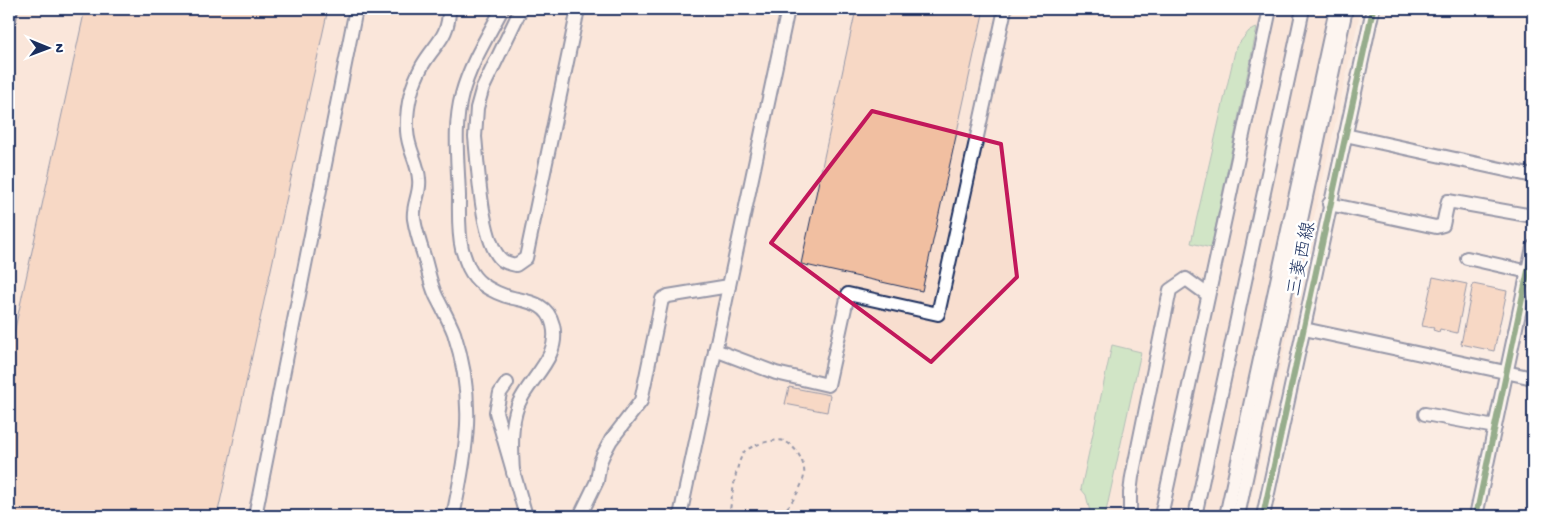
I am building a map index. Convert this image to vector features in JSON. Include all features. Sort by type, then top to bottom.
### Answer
[{"type":"street","points":[[9,20],[11,9]]},
{"type":"street","points":[[255,516],[356,9]]},
{"type":"street","points":[[448,9],[448,23],[442,39],[425,61],[414,82],[408,105],[407,124],[409,148],[419,177],[419,192],[414,210],[415,223],[433,289],[454,334],[462,363],[466,392],[468,421],[466,450],[453,516]]},
{"type":"street","points":[[502,9],[464,86],[458,114],[457,132],[460,238],[469,268],[483,286],[512,298],[537,303],[548,313],[553,324],[555,336],[548,360],[525,390],[517,407],[513,427],[513,473]]},
{"type":"street","points":[[521,9],[482,90],[477,108],[475,136],[485,220],[492,246],[502,260],[516,265],[526,258],[578,9]]},
{"type":"street","points":[[680,516],[788,9]]},
{"type":"street","points":[[715,350],[776,374],[828,385],[848,294],[938,314],[1005,9]]},
{"type":"street","points":[[1160,516],[1270,9]]},
{"type":"street","points":[[1195,516],[1303,9]]},
{"type":"street","points":[[1218,516],[1328,9]]},
{"type":"street","points":[[1226,516],[1336,9]]},
{"type":"street","points":[[1238,516],[1346,9]]},
{"type":"street","name":"三菱西線","points":[[1263,516],[1329,204],[1373,9]]},
{"type":"street","points":[[1345,135],[1533,176]]},
{"type":"street","points":[[1329,204],[1436,227],[1443,225],[1448,201],[1533,216]]},
{"type":"street","points":[[1476,516],[1507,372],[1531,273],[1533,247]]},
{"type":"street","points":[[1467,258],[1531,273]]},
{"type":"street","points":[[1130,516],[1132,477],[1170,290],[1186,280],[1208,295]]},
{"type":"street","points":[[580,516],[598,481],[600,462],[604,453],[611,440],[641,401],[662,300],[668,296],[729,286]]},
{"type":"street","points":[[1304,329],[1533,378]]},
{"type":"street","points":[[507,383],[500,394],[496,412],[526,516]]},
{"type":"street","points":[[1425,414],[1495,427]]},
{"type":"path","points":[[729,516],[738,465],[745,452],[754,445],[783,441],[795,448],[803,463],[804,474],[801,485],[781,516]]},
{"type":"highlighted area","points":[[872,111],[1001,144],[1017,277],[931,362],[771,243]]},
{"type":"shaded area","points":[[9,9],[1361,9],[1247,516],[9,516]]},
{"type":"green space","points":[[1257,28],[1211,248],[1191,243],[1236,47],[1249,31]]},
{"type":"green space","points":[[1112,345],[1141,352],[1105,516],[1091,516],[1086,495],[1081,489]]},
{"type":"building","points":[[85,9],[328,9],[217,516],[9,516],[9,356]]},
{"type":"building","points":[[856,9],[984,9],[922,291],[801,264]]},
{"type":"building","points":[[1433,277],[1467,284],[1457,333],[1440,329],[1439,332],[1433,330],[1434,328],[1422,326]]},
{"type":"building","points":[[1473,284],[1507,291],[1494,351],[1461,344]]},
{"type":"building","points":[[789,387],[830,395],[827,412],[785,404]]},
{"type":"cycle path","points":[[1263,516],[1373,9]]},
{"type":"cycle path","points":[[1476,516],[1533,247]]}]
